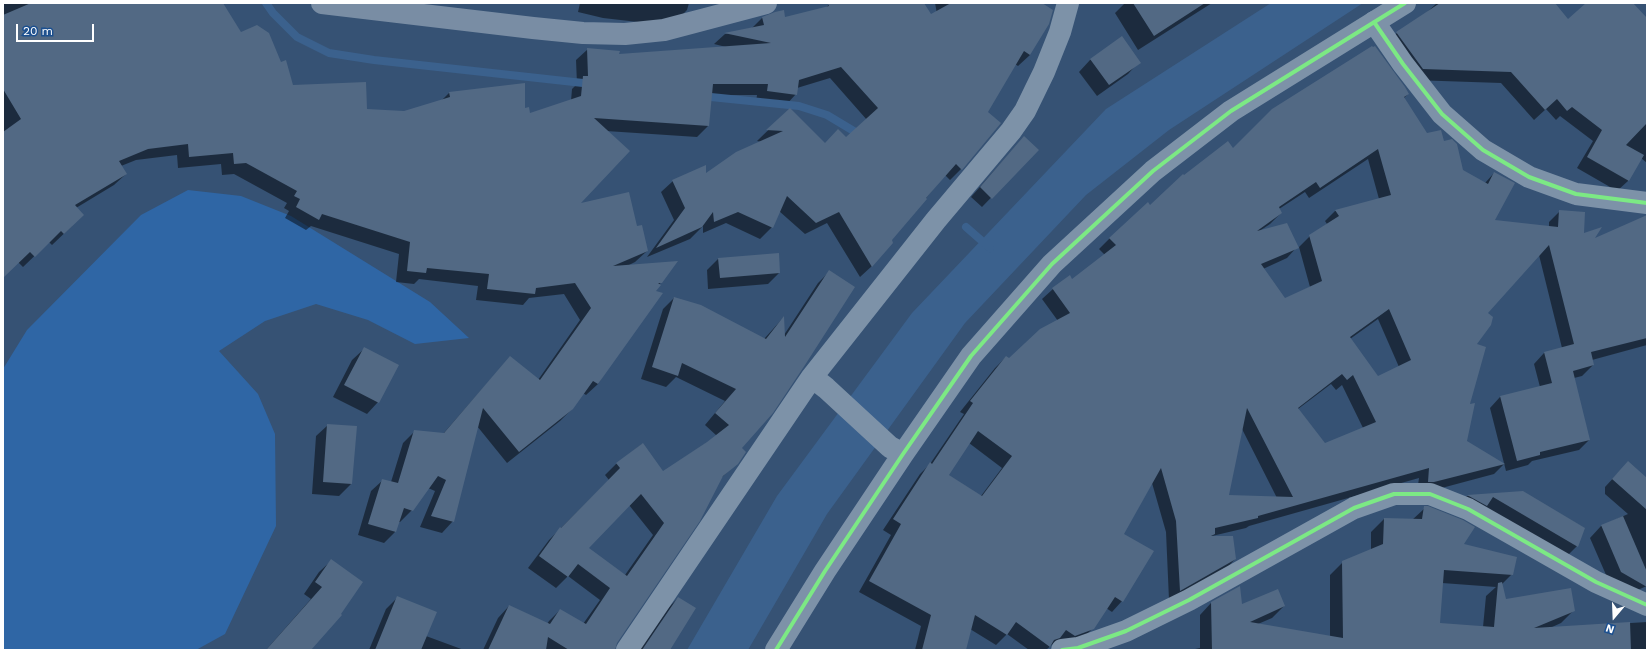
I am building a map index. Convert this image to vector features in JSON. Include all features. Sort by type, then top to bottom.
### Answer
[{"type":"main road","points":[[322,3],[532,28],[583,33],[625,34],[664,30],[766,3]]},
{"type":"street","points":[[626,650],[936,220],[1011,131],[1025,111],[1044,72],[1060,32],[1068,3]]},
{"type":"street","points":[[776,650],[826,571],[897,451],[971,356],[1052,264],[1153,171],[1231,111],[1405,3]]},
{"type":"street","points":[[1374,22],[1403,64],[1442,114],[1483,150],[1529,178],[1576,194],[1647,203]]},
{"type":"street","points":[[819,382],[897,451]]},
{"type":"street","points":[[1062,650],[1078,648],[1126,631],[1189,600],[1354,508],[1394,494],[1430,494],[1468,509],[1596,582],[1647,605]]},
{"type":"shaded area","points":[[1271,3],[1363,3],[1169,130],[1086,195],[965,323],[827,514],[748,650],[687,650],[777,496],[912,313],[1106,109]]},
{"type":"shaded area","points":[[188,190],[241,196],[291,216],[430,302],[469,338],[415,344],[368,320],[316,304],[265,321],[219,351],[258,394],[275,434],[276,526],[225,634],[196,650],[3,650],[3,369],[27,330],[141,215]]},
{"type":"building","points":[[31,3],[223,3],[241,32],[257,25],[269,33],[281,62],[286,60],[293,85],[366,82],[367,109],[404,111],[450,97],[449,92],[525,83],[525,108],[529,107],[530,113],[581,96],[583,76],[588,76],[587,48],[620,51],[619,54],[771,43],[724,33],[764,25],[762,17],[775,12],[784,10],[785,17],[829,6],[828,3],[924,3],[931,14],[951,3],[1042,3],[1053,10],[1049,24],[1030,55],[1024,51],[988,112],[1001,123],[962,170],[956,164],[926,198],[927,199],[892,240],[893,243],[872,267],[839,212],[816,223],[787,196],[773,228],[738,212],[714,222],[713,212],[702,227],[656,248],[685,208],[672,180],[706,165],[706,173],[736,152],[783,131],[766,130],[790,108],[825,143],[838,129],[846,137],[878,108],[841,67],[799,80],[797,95],[767,91],[768,84],[713,84],[709,126],[594,118],[630,151],[581,203],[629,192],[637,226],[642,225],[648,251],[613,266],[678,261],[662,283],[658,283],[661,285],[656,291],[663,293],[598,384],[593,381],[573,409],[519,452],[483,408],[454,522],[431,516],[446,480],[438,476],[413,511],[404,508],[396,532],[368,524],[382,479],[398,483],[414,430],[444,433],[510,356],[540,380],[591,308],[575,283],[536,288],[535,294],[487,289],[489,274],[427,268],[426,273],[407,271],[410,242],[322,214],[319,220],[296,207],[300,199],[294,196],[297,191],[246,163],[234,164],[233,153],[189,157],[188,144],[148,149],[119,161],[127,174],[75,205],[84,215],[64,234],[61,231],[35,257],[30,252],[3,278],[3,132],[21,119],[3,89],[3,15]]},
{"type":"building","points":[[1133,3],[1205,3],[1154,36]]},
{"type":"building","points":[[1440,3],[1555,3],[1568,19],[1586,3],[1633,3],[1647,18],[1647,123],[1626,145],[1644,155],[1629,181],[1587,157],[1602,130],[1572,107],[1567,111],[1557,99],[1545,110],[1511,72],[1423,69],[1396,32]]},
{"type":"building","points":[[1122,36],[1141,63],[1109,85],[1090,59]]},
{"type":"building","points":[[1372,46],[1375,46],[1405,87],[1409,94],[1404,97],[1427,133],[1441,130],[1444,141],[1452,139],[1457,144],[1463,170],[1488,184],[1494,172],[1515,183],[1495,220],[1558,227],[1559,210],[1585,212],[1584,233],[1602,227],[1595,238],[1647,215],[1647,338],[1591,352],[1594,365],[1573,371],[1590,440],[1540,452],[1540,455],[1517,461],[1500,396],[1552,383],[1544,352],[1574,344],[1549,245],[1488,313],[1493,317],[1491,325],[1477,344],[1486,347],[1470,404],[1475,403],[1467,441],[1505,464],[1434,482],[1428,482],[1429,468],[1258,516],[1258,518],[1215,528],[1215,534],[1211,536],[1233,536],[1236,559],[1180,591],[1176,521],[1161,468],[1124,534],[1154,551],[1123,602],[1115,597],[1094,629],[1075,636],[1066,630],[1060,638],[1054,640],[1050,647],[1016,622],[1007,635],[975,615],[966,650],[922,650],[931,615],[869,581],[901,524],[893,519],[930,462],[932,464],[973,403],[970,401],[1006,356],[1009,358],[1040,329],[1070,313],[1052,288],[1070,275],[1072,279],[1116,245],[1109,238],[1148,202],[1150,205],[1183,174],[1184,175],[1228,141],[1233,148],[1272,109]],"holes":[[[1378,149],[1391,195],[1335,210],[1339,216],[1309,235],[1322,281],[1285,298],[1261,264],[1299,248],[1287,223],[1257,231],[1282,213],[1279,207],[1316,182],[1320,188]],[[1389,309],[1411,360],[1378,376],[1350,337]],[[1342,374],[1347,380],[1353,375],[1376,422],[1325,443],[1298,408]],[[1247,408],[1293,497],[1229,495]],[[978,431],[1012,456],[982,496],[949,475]]]},
{"type":"building","points":[[1024,136],[1039,150],[992,199],[980,187]]},
{"type":"building","points":[[779,253],[780,273],[720,278],[718,258]]},
{"type":"building","points":[[829,270],[855,287],[773,413],[742,448],[746,452],[738,464],[723,476],[700,521],[617,643],[615,650],[569,650],[548,637],[546,650],[488,650],[509,605],[550,624],[560,609],[586,624],[610,588],[578,564],[568,577],[539,556],[560,527],[561,528],[620,468],[616,463],[643,443],[663,471],[707,442],[729,425],[715,413],[736,389],[682,363],[678,376],[652,367],[674,297],[701,305],[766,339],[784,316],[785,337]],"holes":[[[641,494],[664,523],[627,576],[589,548]]]},
{"type":"building","points":[[364,347],[399,365],[379,403],[344,385]]},
{"type":"building","points":[[327,424],[357,426],[352,484],[323,482]]},
{"type":"building","points":[[1628,461],[1647,478],[1647,510],[1612,479]]},
{"type":"building","points":[[1523,491],[1585,528],[1578,547],[1493,497],[1487,506],[1467,495]]},
{"type":"building","points":[[1424,506],[1428,506],[1463,520],[1475,527],[1464,544],[1517,557],[1513,575],[1444,570],[1440,623],[1494,627],[1498,583],[1502,582],[1506,599],[1571,588],[1575,611],[1534,628],[1630,622],[1631,650],[1212,650],[1211,602],[1240,586],[1242,604],[1278,589],[1285,606],[1250,622],[1343,638],[1342,561],[1383,544],[1384,518],[1422,519]]},
{"type":"building","points":[[1623,516],[1647,572],[1647,587],[1621,572],[1601,525]]},
{"type":"building","points":[[331,559],[363,582],[341,614],[342,615],[311,650],[266,650],[322,587],[315,582]]},
{"type":"building","points":[[397,596],[437,612],[421,650],[375,650]]},
{"type":"building","points":[[678,597],[696,608],[670,650],[642,650]]},
{"type":"waterway","points":[[266,3],[273,13],[297,37],[329,53],[374,60],[592,84]]},
{"type":"waterway","points":[[701,96],[799,106],[827,115],[862,136]]},
{"type":"waterway","points":[[966,227],[990,248]]},
{"type":"cycle path","points":[[776,650],[825,571],[903,454],[971,356],[1052,264],[1153,171],[1231,111],[1405,3]]},
{"type":"cycle path","points":[[1374,22],[1403,64],[1442,114],[1483,150],[1529,177],[1576,194],[1647,203]]},
{"type":"cycle path","points":[[1062,650],[1078,648],[1126,631],[1189,600],[1354,508],[1394,494],[1430,494],[1468,509],[1596,582],[1647,605]]}]
